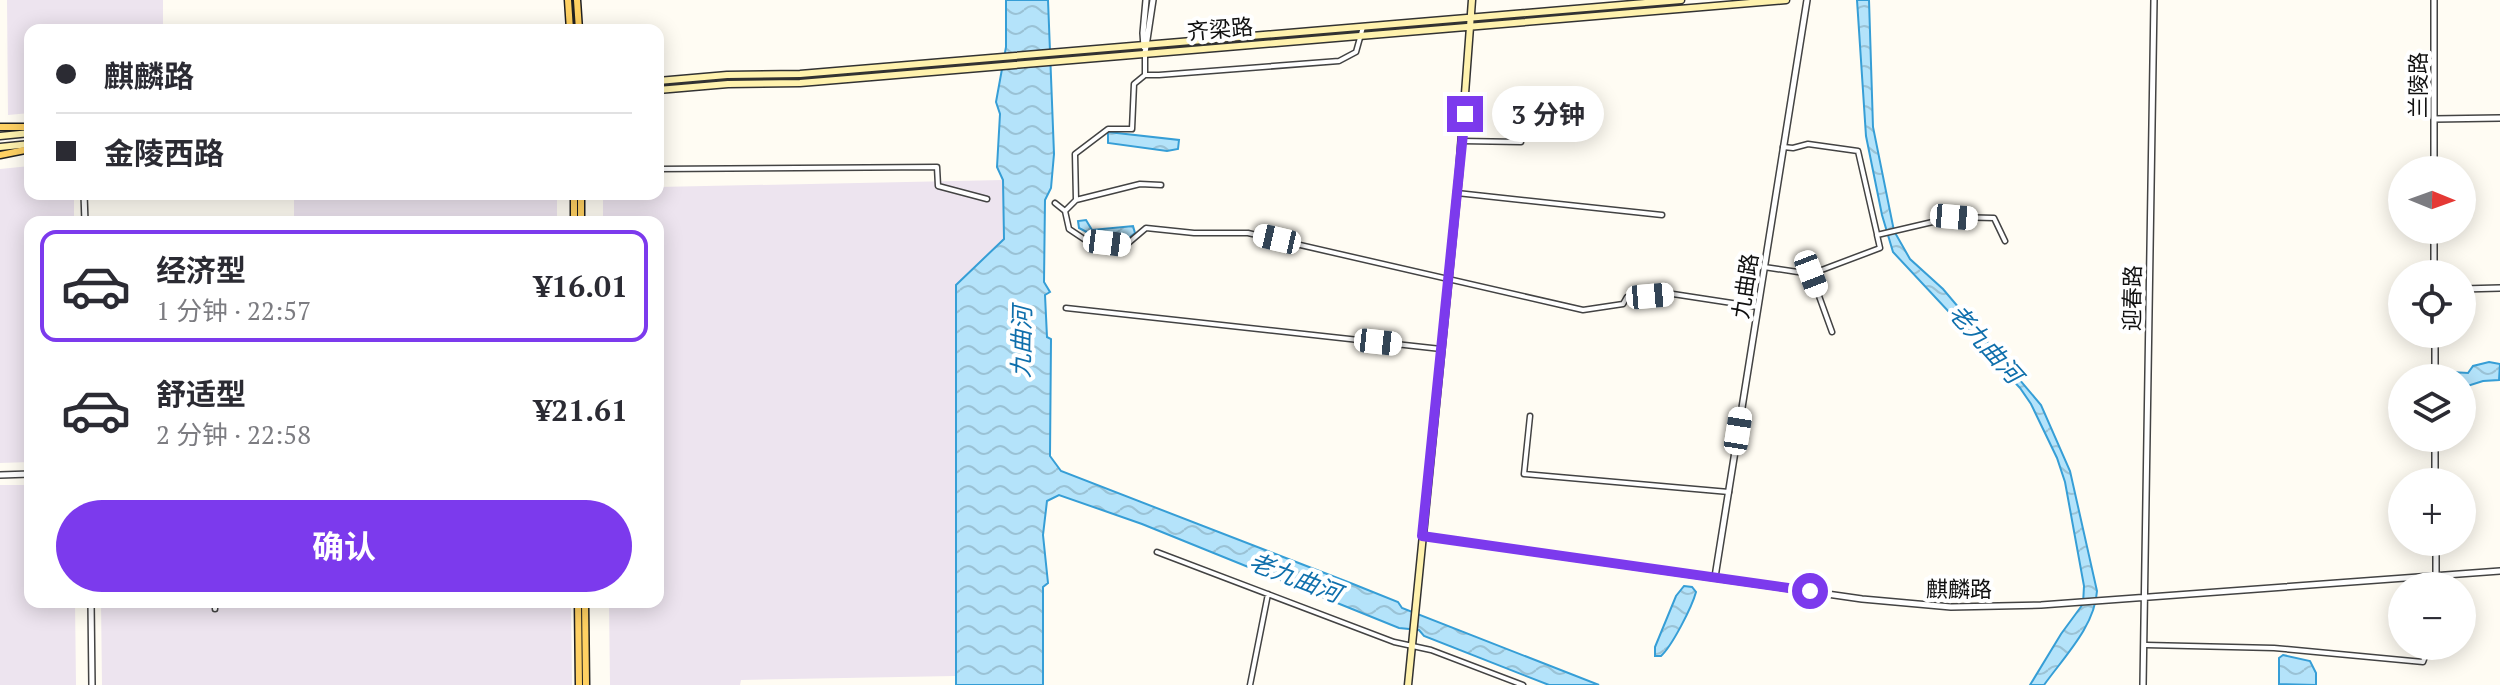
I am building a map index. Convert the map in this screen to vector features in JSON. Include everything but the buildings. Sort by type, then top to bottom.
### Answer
[{"type":"main road","points":[[568,0],[570,24]]},
{"type":"main road","points":[[577,0],[579,24]]},
{"type":"main road","points":[[1408,685],[1462,141],[1472,0]]},
{"type":"main road","name":"齐梁路","points":[[664,89],[728,84],[800,83],[986,68],[1471,17],[1681,0]]},
{"type":"main road","name":"齐梁路","points":[[664,80],[727,75],[800,74],[1146,44],[1469,26],[1786,0]]},
{"type":"main road","points":[[0,127],[24,129]]},
{"type":"main road","points":[[0,136],[24,131]]},
{"type":"main road","points":[[0,147],[24,147]]},
{"type":"main road","points":[[0,155],[24,149]]},
{"type":"main road","points":[[578,608],[579,685]]},
{"type":"main road","points":[[585,608],[586,685]]},
{"type":"street","points":[[1146,0],[1146,44]]},
{"type":"street","points":[[1145,75],[1153,0]]},
{"type":"street","name":"九曲路","points":[[1715,577],[1807,0]]},
{"type":"street","name":"迎春路","points":[[2143,685],[2154,0]]},
{"type":"street","name":"兰陵路","points":[[2434,0],[2434,156]]},
{"type":"street","points":[[1076,200],[1075,154],[1108,129],[1132,129],[1134,84],[1145,75],[1339,61],[1356,52],[1363,30]]},
{"type":"street","points":[[2434,119],[2500,118]]},
{"type":"street","points":[[1462,141],[1521,142]]},
{"type":"street","points":[[1764,267],[1811,274],[1880,248],[1858,151],[1808,144],[1783,147]]},
{"type":"street","points":[[664,169],[937,167],[938,186],[987,199]]},
{"type":"street","points":[[1065,211],[1076,200],[1140,184],[1161,185]]},
{"type":"street","points":[[1457,193],[1662,215]]},
{"type":"street","points":[[1055,203],[1065,211],[1069,229],[1087,241],[1126,245],[1146,228],[1194,233],[1248,233],[1583,310],[1623,304],[1627,297],[1673,294],[1758,307]]},
{"type":"street","points":[[1879,235],[1954,217],[1994,218],[2005,241]]},
{"type":"street","points":[[1811,274],[1832,332]]},
{"type":"street","points":[[2476,289],[2500,288]]},
{"type":"street","points":[[1066,308],[1441,349]]},
{"type":"street","points":[[1530,416],[1524,474],[1729,492]]},
{"type":"street","points":[[0,475],[24,474]]},
{"type":"street","name":"麒麟路","points":[[1422,536],[1917,605],[2041,605],[2388,579]]},
{"type":"street","points":[[1157,552],[1394,642],[1431,650],[1523,685]]},
{"type":"street","name":"麒麟路","points":[[2476,573],[2500,571]]},
{"type":"street","points":[[1250,685],[1268,594]]},
{"type":"street","points":[[91,608],[92,685]]},
{"type":"street","points":[[2146,645],[2274,648],[2388,660]]},
{"type":"street","points":[[2391,660],[2424,660]]},
{"type":"shaded area","points":[[7,0],[163,0],[163,24],[24,24],[24,114],[8,115]]},
{"type":"shaded area","points":[[24,167],[24,200],[74,200],[74,216],[24,216],[24,462],[0,463],[0,169]]},
{"type":"shaded area","points":[[1003,180],[1004,239],[956,286],[955,676],[741,680],[740,685],[610,685],[609,608],[664,608],[664,216],[603,216],[603,200],[664,200],[664,187]]},
{"type":"shaded area","points":[[294,200],[557,200],[557,216],[294,216]]},
{"type":"shaded area","points":[[0,485],[24,485],[24,608],[75,608],[76,685],[0,685]]},
{"type":"shaded area","points":[[101,608],[571,608],[572,685],[102,685]]},
{"type":"water","points":[[1006,0],[1048,0],[1054,154],[1051,188],[1045,200],[1044,282],[1050,292],[1045,295],[1047,337],[1051,339],[1050,456],[1061,471],[1353,584],[1398,602],[1402,608],[1599,685],[1549,685],[1424,636],[1419,630],[1399,628],[1142,524],[1059,495],[1047,501],[1043,535],[1048,583],[1043,587],[1043,685],[956,685],[956,285],[1004,239],[1003,180],[997,167],[1000,114],[996,102],[1006,47]]},
{"type":"water","name":"老九曲河","points":[[1857,0],[1869,0],[1873,127],[1894,231],[1910,259],[1943,289],[2041,405],[2070,471],[2097,591],[2085,629],[2044,685],[2030,685],[2083,604],[2084,586],[2065,482],[2057,458],[2020,388],[1893,252],[1866,136]]},
{"type":"water","points":[[1108,132],[1179,140],[1178,149],[1167,151],[1108,143]]},
{"type":"water","points":[[1086,220],[1092,230],[1133,226],[1135,233],[1129,238],[1096,237],[1079,228],[1078,221]]},
{"type":"water","points":[[2489,362],[2500,364],[2499,380],[2476,383],[2476,365]]},
{"type":"water","points":[[1684,586],[1692,587],[1696,592],[1690,607],[1665,651],[1661,656],[1655,656],[1655,647],[1676,596]]},
{"type":"water","points":[[2283,655],[2310,661],[2316,673],[2316,685],[2279,684],[2279,658]]},
{"type":"route","points":[[1465,114],[1422,536],[1810,591]]},
{"type":"water label","name":"九曲河","points":[[1022,342]]}]
